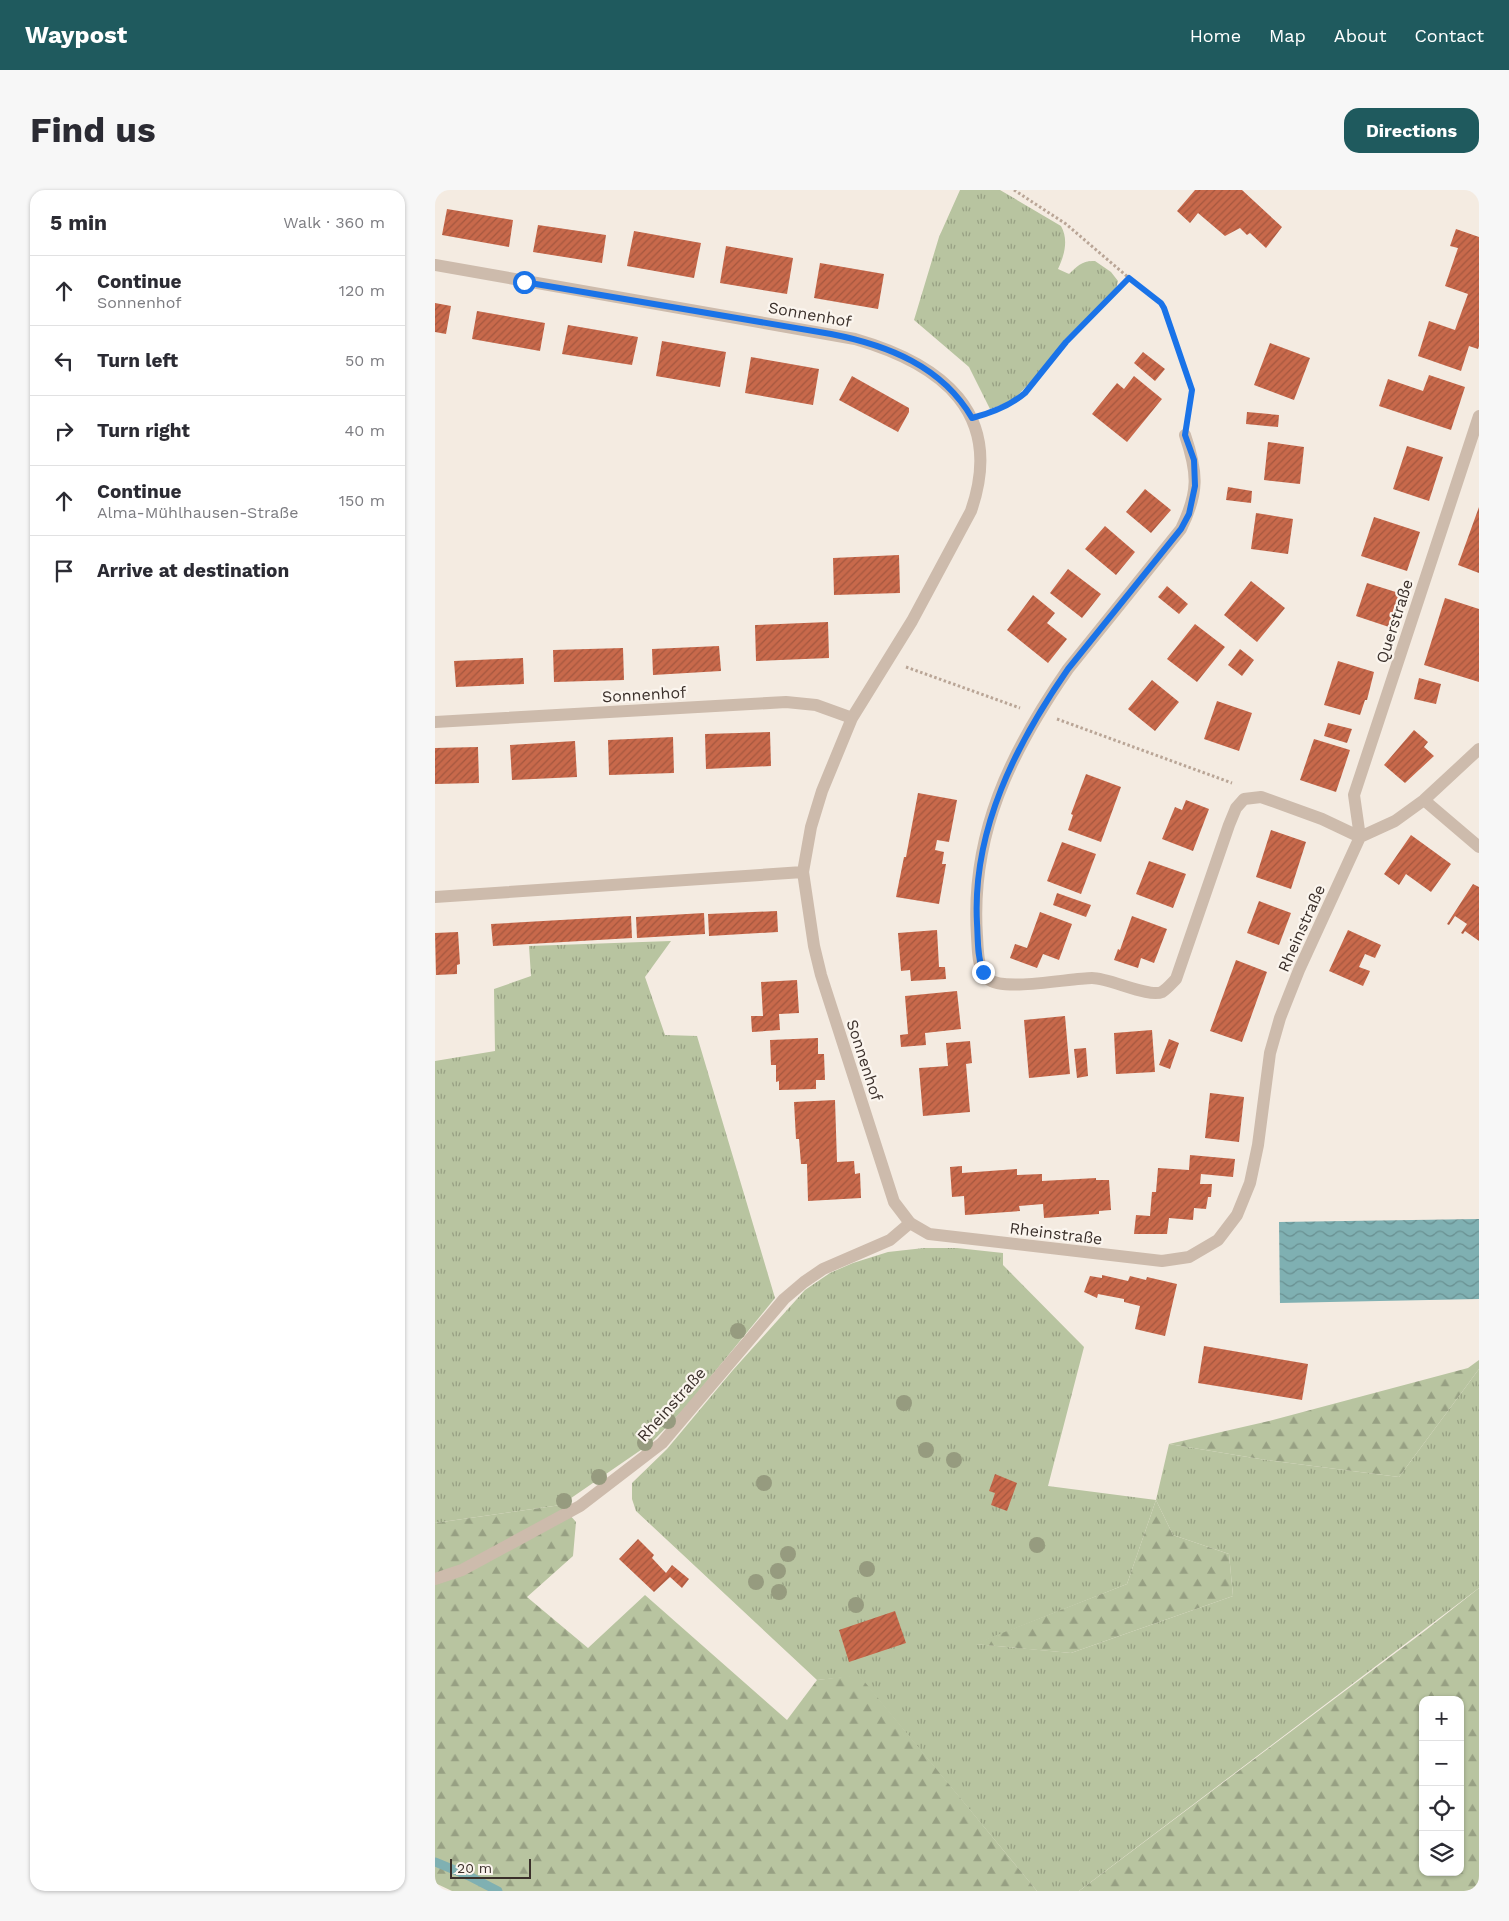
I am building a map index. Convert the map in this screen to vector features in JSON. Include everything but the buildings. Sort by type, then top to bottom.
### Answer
[{"type":"street","name":"Sonnenhof","points":[[435,266],[855,339],[900,354],[934,374],[957,396],[972,418],[979,444],[980,475],[971,511],[912,621],[852,718],[816,809],[803,872],[814,946],[832,1011],[894,1202],[910,1223]]},
{"type":"street","name":"Querstraße","points":[[1360,837],[1355,795],[1479,416]]},
{"type":"street","points":[[1185,435],[1194,460],[1195,486],[1189,514],[1181,529],[1068,669],[1039,713],[1022,743],[992,813],[981,854],[976,906],[979,956],[983,972],[987,978],[994,982],[1016,984],[1099,978],[1151,993],[1161,992],[1176,979],[1229,824],[1236,808],[1244,800],[1261,797],[1322,819],[1360,837],[1395,821],[1424,800],[1479,749]]},
{"type":"street","name":"Sonnenhof","points":[[435,722],[787,702],[816,705],[852,718]]},
{"type":"street","points":[[1424,800],[1479,846]]},
{"type":"street","name":"Rheinstraße","points":[[435,1579],[462,1570],[573,1510],[611,1482],[662,1443],[784,1299],[823,1269],[890,1240],[910,1223],[929,1234],[1162,1262],[1189,1257],[1218,1240],[1237,1215],[1250,1183],[1258,1145],[1270,1052],[1280,1018],[1299,970],[1360,837]]},
{"type":"street","points":[[435,897],[803,872]]},
{"type":"path","points":[[1014,190],[1066,224],[1161,303],[1192,390],[1185,435]]},
{"type":"path","points":[[972,418],[990,413],[1019,399],[1066,342],[1129,278]]},
{"type":"path","points":[[887,660],[1020,708]]},
{"type":"path","points":[[1039,713],[1226,780]]},
{"type":"green space","points":[[960,190],[1000,190],[1061,226],[1065,242],[1064,253],[1058,269],[1069,274],[1084,263],[1095,261],[1111,272],[1118,281],[1116,289],[1064,340],[1041,371],[1014,400],[990,409],[969,367],[914,320],[939,237]]},
{"type":"green space","points":[[671,941],[645,977],[665,1035],[697,1036],[775,1298],[686,1407],[651,1443],[561,1505],[435,1523],[435,1061],[495,1051],[494,989],[531,976],[529,946]]},
{"type":"green space","points":[[924,1248],[957,1248],[1003,1253],[1003,1265],[1084,1347],[1048,1486],[1156,1500],[1169,1444],[1266,1460],[1399,1477],[1479,1369],[1479,1588],[1079,1891],[1037,1891],[859,1676],[817,1680],[636,1511],[632,1499],[632,1483],[667,1449],[733,1370],[805,1290],[830,1273],[853,1263],[888,1252]],"holes":[[[1156,1500],[1173,1535],[1229,1554],[1233,1596],[1071,1653],[976,1644],[1127,1584]]]},
{"type":"green space","points":[[1479,1360],[1479,1369],[1399,1477],[1266,1460],[1169,1444],[1269,1421],[1468,1368]]},
{"type":"green space","points":[[1156,1500],[1173,1535],[1229,1554],[1233,1596],[1071,1653],[974,1644],[1127,1584]]},
{"type":"green space","points":[[561,1505],[576,1522],[573,1556],[527,1597],[588,1648],[645,1595],[787,1720],[817,1680],[859,1675],[1037,1891],[452,1891],[435,1883],[435,1523]]},
{"type":"green space","points":[[1479,1588],[1479,1891],[1079,1891],[1426,1630]]},
{"type":"water","points":[[1479,1219],[1479,1299],[1280,1303],[1279,1222]]},
{"type":"waterway","points":[[435,1862],[498,1891]]},
{"type":"route","points":[[524,282],[831,334],[876,345],[900,354],[934,374],[957,396],[972,418],[990,413],[1019,399],[1043,373],[1066,342],[1129,278],[1161,303],[1192,390],[1185,435],[1194,460],[1195,486],[1193,499],[1189,514],[1181,529],[1068,669],[1052,692],[1022,743],[1009,772],[992,813],[981,854],[978,874],[977,934],[980,964],[983,972]]}]
